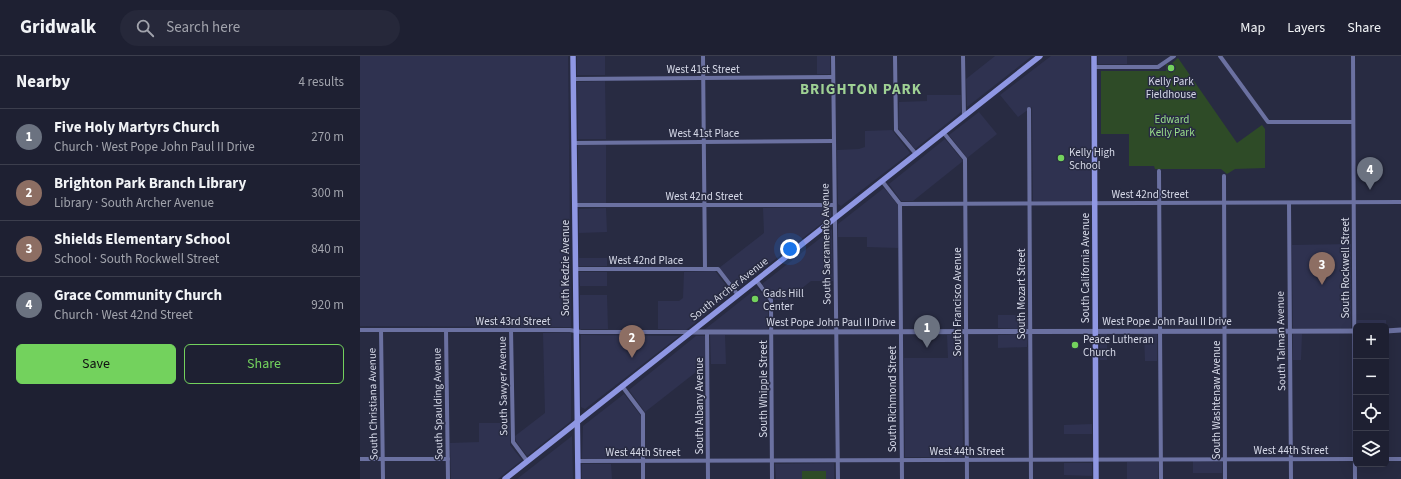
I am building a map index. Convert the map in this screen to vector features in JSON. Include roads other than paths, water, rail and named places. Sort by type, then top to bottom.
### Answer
[{"type":"main road","name":"South Kedzie Avenue","points":[[573,56],[578,479]]},
{"type":"main road","name":"South Archer Avenue","points":[[505,479],[512,476],[527,462],[622,386],[1040,56]]},
{"type":"main road","name":"South California Avenue","points":[[1094,56],[1096,479]]},
{"type":"street","points":[[703,56],[705,269]]},
{"type":"street","name":"South Sacramento Avenue","points":[[833,56],[838,479]]},
{"type":"street","points":[[895,56],[896,130],[916,154]]},
{"type":"street","points":[[964,56],[964,116]]},
{"type":"street","points":[[1094,67],[1158,67],[1174,56]]},
{"type":"street","points":[[1220,56],[1268,122],[1354,122]]},
{"type":"street","name":"South Rockwell Street","points":[[1353,56],[1355,323]]},
{"type":"street","name":"West 41st Street","points":[[574,79],[834,77]]},
{"type":"street","name":"South Mozart Street","points":[[1029,109],[1031,479]]},
{"type":"street","name":"South Francisco Avenue","points":[[944,132],[965,159],[967,479]]},
{"type":"street","name":"West 41st Place","points":[[574,143],[834,141]]},
{"type":"street","points":[[1159,171],[1161,479]]},
{"type":"street","name":"South Washtenaw Avenue","points":[[1224,176],[1225,479]]},
{"type":"street","points":[[882,181],[900,204]]},
{"type":"street","name":"West 42nd Street","points":[[900,204],[1401,202]]},
{"type":"street","name":"South Talman Avenue","points":[[1288,203],[1291,479]]},
{"type":"street","name":"South Richmond Street","points":[[900,204],[902,479]]},
{"type":"street","name":"West 42nd Street","points":[[574,205],[834,205]]},
{"type":"street","name":"West 42nd Place","points":[[575,269],[718,269],[738,295]]},
{"type":"street","name":"South Whipple Street","points":[[756,280],[771,300],[772,479]]},
{"type":"street","name":"West 43rd Street","points":[[360,330],[570,330],[581,332],[691,332]]},
{"type":"street","name":"South Christiana Avenue","points":[[381,330],[383,479]]},
{"type":"street","name":"South Spaulding Avenue","points":[[446,330],[448,479]]},
{"type":"street","name":"South Sawyer Avenue","points":[[511,330],[513,442],[527,462]]},
{"type":"street","name":"West Pope John Paul II Drive","points":[[691,332],[1353,330]]},
{"type":"street","points":[[1389,330],[1401,330]]},
{"type":"street","name":"South Albany Avenue","points":[[707,332],[708,479]]},
{"type":"street","name":"South Rockwell Street","points":[[1355,359],[1355,431]]},
{"type":"street","points":[[622,386],[643,414],[643,479]]},
{"type":"street","points":[[360,459],[448,459]]},
{"type":"street","name":"West 44th Street","points":[[577,461],[1353,459]]},
{"type":"street","points":[[1389,459],[1401,459]]},
{"type":"street","name":"South Rockwell Street","points":[[1355,467],[1355,479]]},
{"type":"place","name":"Kelly Park Fieldhouse","points":[[1171,68]]},
{"type":"place","name":"Kelly High School","points":[[1061,158]]},
{"type":"place","name":"Grace Community Church","points":[[1370,190]]},
{"type":"place","name":"Shields Elementary School","points":[[1322,285]]},
{"type":"place","name":"Gads Hill Center","points":[[755,299]]},
{"type":"place","name":"Peace Lutheran Church","points":[[1075,345]]},
{"type":"place","name":"Five Holy Martyrs Church","points":[[927,348]]},
{"type":"place","name":"Brighton Park Branch Library","points":[[632,358]]},
{"type":"district","name":"BRIGHTON PARK","points":[[861,89]]},
{"type":"park label","name":"Edward Kelly Park","points":[[1172,125]]}]
